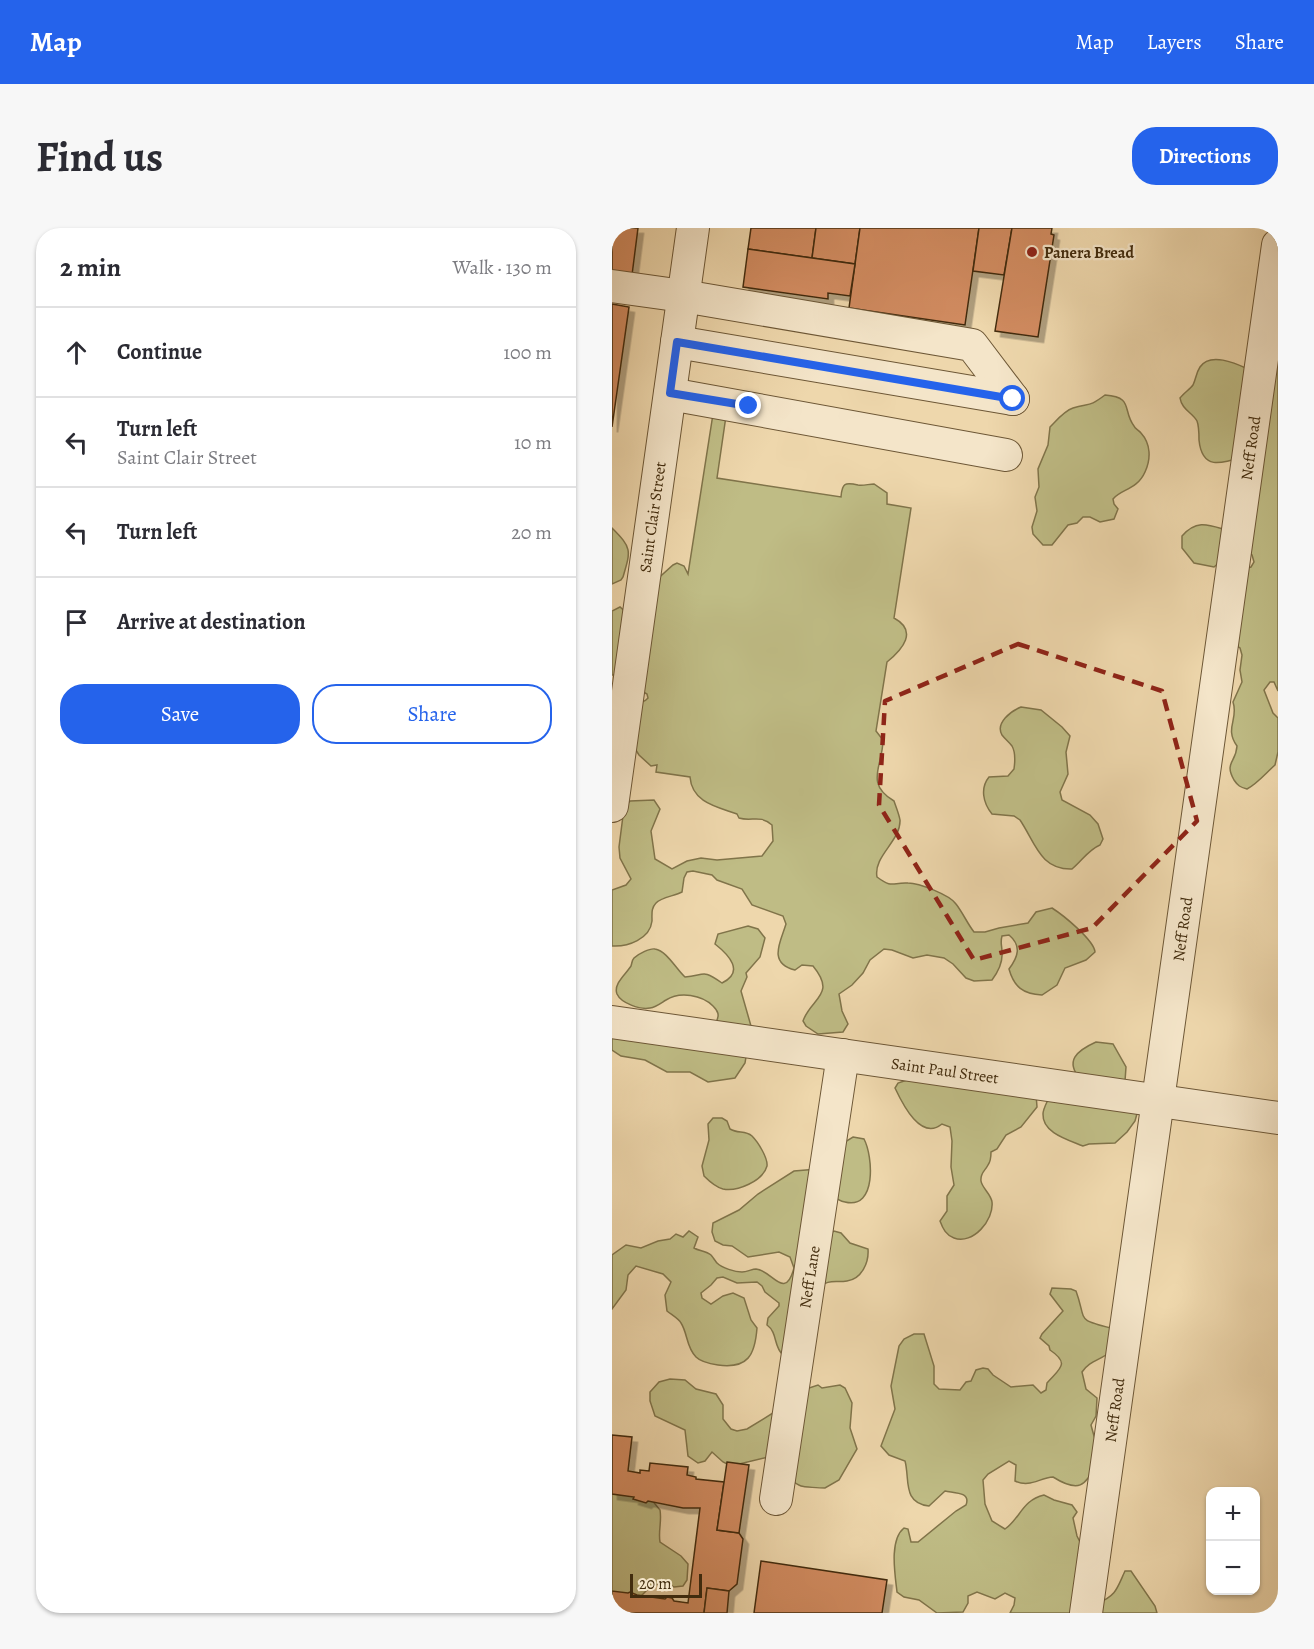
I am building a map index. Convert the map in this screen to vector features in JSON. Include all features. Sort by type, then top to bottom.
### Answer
[{"type":"street","name":"Saint Clair Street","points":[[612,806],[693,228]]},
{"type":"street","name":"Neff Road","points":[[1086,1613],[1278,245]]},
{"type":"street","points":[[612,286],[972,345],[1013,399],[677,342]]},
{"type":"street","points":[[670,393],[1006,455]]},
{"type":"street","name":"Saint Paul Street","points":[[612,1022],[1278,1118]]},
{"type":"street","name":"Neff Lane","points":[[776,1499],[843,1055]]},
{"type":"highlighted area","points":[[1018,644],[1162,691],[1197,821],[1092,928],[974,960],[879,805],[885,701]]},
{"type":"shaded area","points":[[1278,310],[1278,691],[1274,682],[1270,682],[1264,690],[1273,713],[1278,718],[1278,752],[1275,765],[1247,789],[1234,780],[1230,766],[1237,746],[1232,734],[1233,702],[1242,682],[1240,670],[1242,655],[1237,646],[1242,569],[1251,567],[1254,562],[1252,555],[1246,551],[1226,557],[1214,567],[1194,563],[1182,548],[1182,536],[1193,527],[1214,526],[1226,530],[1242,457],[1220,463],[1208,460],[1201,450],[1197,421],[1180,398],[1193,385],[1200,367],[1210,360],[1223,360],[1248,369]]},
{"type":"shaded area","points":[[1105,395],[1124,401],[1130,420],[1147,442],[1149,457],[1145,472],[1138,482],[1113,499],[1118,509],[1114,519],[1100,522],[1090,517],[1083,517],[1077,523],[1068,525],[1052,545],[1043,545],[1033,534],[1032,527],[1037,511],[1035,497],[1039,487],[1038,469],[1048,445],[1050,427],[1070,409],[1093,403]]},
{"type":"shaded area","points":[[713,414],[726,416],[717,478],[841,497],[845,485],[874,484],[887,493],[887,504],[911,508],[894,618],[901,623],[907,634],[903,646],[887,662],[876,731],[883,740],[877,781],[885,794],[894,801],[900,820],[896,835],[879,862],[877,877],[890,884],[919,885],[948,897],[956,904],[974,932],[985,932],[1028,923],[1036,912],[1052,908],[1057,911],[1084,935],[1095,952],[1086,960],[1065,968],[1057,985],[1042,995],[1025,991],[1014,981],[1009,969],[1015,960],[1017,947],[1009,935],[1002,936],[1002,960],[992,980],[974,981],[966,978],[944,958],[927,955],[913,958],[884,949],[870,960],[863,973],[852,985],[839,994],[842,1011],[848,1024],[843,1032],[818,1034],[806,1026],[803,1021],[820,996],[823,984],[813,966],[802,965],[795,970],[786,967],[781,962],[778,951],[786,924],[783,916],[752,905],[742,889],[717,880],[712,875],[693,871],[687,872],[682,892],[661,899],[654,905],[650,927],[643,937],[625,945],[612,946],[612,890],[626,885],[631,879],[620,858],[619,847],[624,808],[630,801],[654,800],[660,809],[651,831],[655,859],[672,869],[687,861],[701,858],[717,860],[762,856],[773,841],[772,825],[768,822],[760,819],[739,818],[737,814],[707,803],[696,793],[690,777],[656,772],[657,765],[651,766],[634,747],[612,742],[612,691],[630,701],[639,703],[648,698],[647,694],[612,675],[612,611],[620,607],[629,615],[653,583],[677,563],[684,566],[688,574]]},
{"type":"shaded area","points":[[612,528],[626,545],[628,555],[623,577],[612,584]]},
{"type":"shaded area","points":[[1021,707],[1041,710],[1070,736],[1066,752],[1068,774],[1060,792],[1062,800],[1090,815],[1098,824],[1103,839],[1100,845],[1072,869],[1052,865],[1045,860],[1020,820],[1014,816],[992,814],[986,805],[984,786],[989,777],[1008,776],[1014,769],[1013,749],[1000,731],[1002,722],[1009,714]]},
{"type":"shaded area","points":[[748,926],[758,929],[765,938],[760,957],[746,973],[747,977],[741,991],[751,1026],[745,1063],[735,1078],[708,1082],[690,1072],[667,1072],[645,1060],[621,1056],[612,1050],[612,1026],[716,1022],[718,1017],[716,1010],[708,1002],[697,997],[684,995],[672,997],[654,1007],[646,1008],[631,1005],[622,1000],[616,990],[634,958],[650,949],[659,950],[685,977],[707,974],[722,983],[729,979],[734,969],[729,958],[715,944],[718,934]]},
{"type":"shaded area","points":[[1096,1042],[1113,1044],[1126,1067],[1125,1081],[1138,1110],[1135,1121],[1115,1143],[1083,1146],[1052,1131],[1044,1121],[1043,1112],[1050,1095],[1080,1079],[1073,1067],[1075,1057],[1083,1049]]},
{"type":"shaded area","points":[[907,1080],[1036,1094],[1037,1107],[1021,1127],[1006,1135],[997,1149],[991,1152],[990,1162],[981,1178],[991,1199],[992,1209],[986,1223],[968,1238],[951,1237],[940,1221],[947,1211],[947,1196],[954,1185],[950,1127],[942,1124],[934,1128],[927,1128],[914,1119],[895,1088],[898,1083]]},
{"type":"shaded area","points":[[713,1118],[722,1118],[727,1121],[730,1129],[749,1134],[757,1142],[767,1166],[755,1181],[735,1189],[723,1189],[704,1176],[702,1166],[709,1140],[708,1124]]},
{"type":"shaded area","points":[[853,1137],[864,1139],[869,1157],[870,1180],[863,1198],[855,1202],[840,1201],[828,1192],[829,1235],[834,1231],[841,1233],[850,1243],[868,1249],[866,1264],[852,1280],[829,1282],[817,1289],[783,1355],[773,1332],[767,1325],[768,1318],[779,1303],[757,1282],[737,1283],[723,1277],[717,1278],[701,1293],[702,1298],[711,1304],[733,1293],[744,1298],[751,1320],[757,1328],[756,1338],[752,1353],[736,1365],[709,1363],[698,1359],[693,1353],[681,1323],[667,1311],[665,1295],[671,1282],[663,1274],[636,1266],[628,1275],[626,1290],[612,1309],[612,1255],[626,1245],[641,1248],[670,1239],[676,1234],[683,1237],[689,1231],[698,1237],[694,1248],[712,1256],[722,1267],[739,1272],[756,1269],[782,1284],[787,1283],[794,1268],[790,1257],[779,1252],[748,1257],[732,1246],[715,1241],[712,1232],[713,1223],[739,1210],[758,1194],[794,1171],[818,1169],[840,1145]]},
{"type":"shaded area","points":[[1052,1288],[1076,1291],[1084,1317],[1092,1323],[1111,1328],[1109,1353],[1091,1363],[1082,1372],[1086,1389],[1097,1398],[1096,1416],[1091,1425],[1100,1459],[1086,1480],[1077,1486],[1053,1477],[1020,1483],[1015,1481],[1016,1465],[1009,1461],[988,1474],[983,1480],[985,1504],[992,1521],[1005,1529],[1026,1505],[1037,1497],[1044,1495],[1072,1505],[1077,1512],[1073,1518],[1077,1536],[1084,1550],[1098,1603],[1113,1594],[1125,1571],[1131,1571],[1155,1606],[1157,1613],[1010,1613],[1015,1598],[1005,1593],[995,1599],[977,1592],[968,1596],[968,1603],[963,1612],[937,1613],[919,1600],[904,1597],[897,1592],[894,1558],[896,1541],[904,1528],[908,1529],[911,1542],[918,1542],[966,1505],[967,1501],[964,1495],[945,1491],[929,1506],[920,1504],[911,1495],[905,1461],[889,1455],[881,1446],[895,1409],[891,1386],[899,1346],[904,1339],[914,1334],[924,1334],[934,1366],[934,1384],[939,1389],[960,1390],[966,1382],[971,1381],[976,1370],[983,1368],[988,1369],[1011,1387],[1033,1385],[1041,1393],[1046,1390],[1047,1383],[1061,1366],[1060,1359],[1040,1338],[1063,1311],[1050,1294]]},
{"type":"shaded area","points":[[670,1379],[685,1380],[696,1389],[716,1394],[723,1405],[723,1419],[731,1429],[737,1431],[747,1429],[773,1413],[785,1396],[818,1385],[822,1388],[840,1385],[845,1388],[852,1403],[850,1428],[857,1449],[839,1480],[825,1488],[805,1487],[797,1484],[768,1457],[731,1466],[712,1452],[705,1461],[698,1463],[688,1456],[685,1430],[655,1416],[650,1401],[650,1392],[659,1382]]},
{"type":"shaded area","points":[[612,1441],[616,1456],[660,1510],[660,1542],[681,1556],[688,1564],[687,1580],[683,1586],[674,1587],[662,1582],[649,1588],[638,1599],[612,1601]]},
{"type":"building","points":[[612,228],[638,228],[632,275],[612,272]]},
{"type":"building","points":[[751,228],[816,228],[812,258],[748,249]]},
{"type":"building","points":[[816,228],[860,228],[855,264],[812,258]]},
{"type":"building","points":[[860,228],[979,228],[965,325],[849,308]]},
{"type":"building","points":[[979,228],[1012,228],[1004,275],[973,271]]},
{"type":"building","points":[[1012,228],[1052,228],[1051,234],[1054,235],[1038,337],[995,331]]},
{"type":"building","points":[[748,249],[855,264],[850,296],[828,293],[828,299],[743,287]]},
{"type":"building","points":[[612,304],[629,307],[612,427]]},
{"type":"building","points":[[612,1435],[632,1437],[628,1471],[640,1473],[640,1470],[649,1471],[650,1463],[688,1467],[687,1475],[696,1477],[696,1479],[724,1482],[717,1530],[739,1533],[743,1539],[737,1584],[729,1591],[707,1588],[704,1613],[612,1613],[612,1591],[665,1599],[667,1597],[674,1601],[688,1603],[700,1508],[683,1508],[648,1501],[646,1503],[633,1499],[634,1497],[612,1494]]},
{"type":"building","points":[[727,1462],[749,1465],[739,1533],[717,1530]]},
{"type":"building","points":[[761,1561],[887,1580],[882,1613],[754,1613]]},
{"type":"building","points":[[707,1588],[729,1591],[727,1613],[704,1613]]},
{"type":"place","name":"Panera Bread","points":[[1032,252]]},
{"type":"route","points":[[749,406],[670,393],[677,342],[1013,399]]}]
